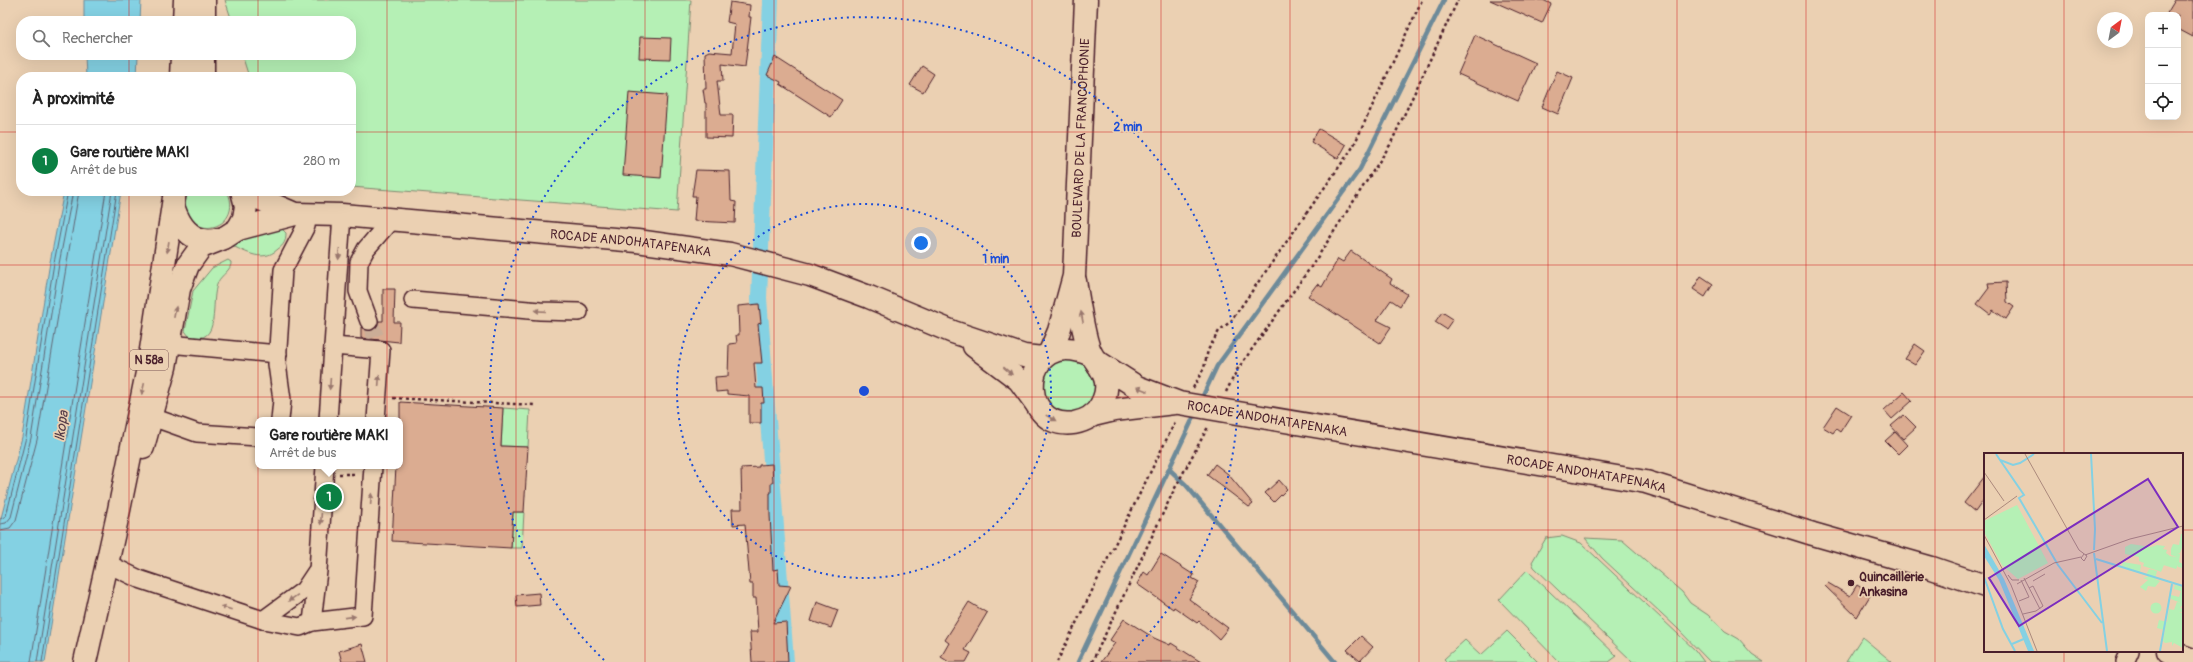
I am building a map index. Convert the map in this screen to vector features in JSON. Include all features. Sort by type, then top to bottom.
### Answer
[{"type":"main road","points":[[184,16],[185,0]]},
{"type":"main road","points":[[204,0],[204,16]]},
{"type":"main road","name":"BOULEVARD DE LA FRANCOPHONIE","points":[[1074,276],[1086,0]]},
{"type":"main road","points":[[181,72],[182,60]]},
{"type":"main road","points":[[203,60],[203,72]]},
{"type":"main road","points":[[176,196],[178,222],[187,233],[198,240],[212,242],[231,233],[301,214]]},
{"type":"main road","name":"N 58a","points":[[85,662],[108,564],[148,363],[176,196]]},
{"type":"main road","points":[[231,233],[244,218],[246,206],[243,196]]},
{"type":"main road","points":[[255,196],[301,214]]},
{"type":"main road","name":"ROCADE ANDOHATAPENAKA","points":[[301,214],[342,215],[637,241],[730,254],[817,278],[869,296],[953,332]]},
{"type":"main road","name":"N 58a","points":[[119,510],[152,417],[169,344],[179,289],[188,265],[201,247],[231,233]]},
{"type":"main road","points":[[1036,403],[1032,391],[1032,379],[1036,368],[1046,355],[1059,331],[1074,276]]},
{"type":"main road","points":[[953,332],[997,362],[1019,380],[1036,403],[1051,419],[1072,423],[1083,421],[1093,415],[1101,406],[1105,396],[1106,384],[1104,372],[1095,358],[1074,276]]},
{"type":"main road","points":[[953,332],[1024,356],[1046,355],[1064,348],[1077,349],[1095,358],[1137,387],[1183,404]]},
{"type":"main road","points":[[1093,415],[1114,410],[1183,404]]},
{"type":"main road","name":"ROCADE ANDOHATAPENAKA","points":[[1183,404],[1646,482],[1813,534],[1932,568],[1984,586]]},
{"type":"main road","points":[[2171,652],[2193,660]]},
{"type":"lane","points":[[280,417],[282,400],[277,373],[283,270],[306,226],[301,214]]},
{"type":"lane","points":[[328,417],[342,215]]},
{"type":"lane","points":[[369,321],[358,291],[359,262],[366,249],[391,220]]},
{"type":"lane","points":[[413,300],[540,311],[579,312]]},
{"type":"lane","points":[[169,344],[278,354]]},
{"type":"lane","points":[[333,346],[379,345],[376,417]]},
{"type":"lane","points":[[152,417],[197,433],[255,437]]},
{"type":"lane","points":[[312,622],[318,570],[325,470]]},
{"type":"lane","points":[[108,564],[139,579],[263,620],[300,627],[312,622],[363,616],[373,470]]},
{"type":"lane","points":[[263,620],[304,590],[318,570]]},
{"type":"lane","points":[[2125,662],[2130,652]]},
{"type":"path","points":[[1057,662],[1183,404],[1204,368],[1208,350],[1219,331],[1231,321],[1353,147],[1422,0]]},
{"type":"path","points":[[1092,662],[1175,488],[1183,476],[1213,409],[1237,370],[1313,264],[1390,145],[1458,0]]},
{"type":"path","points":[[378,397],[535,406]]},
{"type":"path","points":[[325,470],[373,470]]},
{"type":"green space","points":[[225,0],[691,0],[677,212],[356,187],[356,72],[247,72],[244,60],[356,60],[356,16],[230,16]]},
{"type":"green space","points":[[187,196],[229,196],[231,203],[229,213],[217,226],[209,228],[200,226],[192,221],[187,212]]},
{"type":"green space","points":[[281,228],[286,233],[286,238],[283,244],[272,254],[265,256],[252,254],[225,243]]},
{"type":"green space","points":[[228,260],[231,262],[230,268],[219,279],[216,290],[211,329],[207,335],[200,338],[189,336],[185,331],[193,291],[212,268]]},
{"type":"green space","points":[[1075,352],[1100,380],[1090,406],[1070,412],[1060,411],[1043,399],[1041,369]]},
{"type":"green space","points":[[503,408],[530,410],[528,447],[501,446]]},
{"type":"green space","points":[[513,512],[524,512],[522,548],[511,548]]},
{"type":"green space","points":[[1562,536],[1581,543],[1695,650],[1704,662],[1633,662],[1534,567],[1532,562],[1546,538]]},
{"type":"green space","points":[[1585,538],[1622,540],[1682,592],[1690,603],[1708,615],[1725,631],[1739,639],[1752,654],[1764,662],[1710,662],[1676,627],[1602,558]]},
{"type":"green space","points":[[1527,570],[1617,656],[1609,662],[1559,662],[1499,600]]},
{"type":"green space","points":[[1507,631],[1538,662],[1447,662],[1444,659],[1465,640],[1481,655]]},
{"type":"green space","points":[[1862,637],[1892,662],[1846,662]]},
{"type":"water","points":[[84,0],[141,0],[140,16],[84,16]]},
{"type":"water","points":[[85,60],[138,60],[137,72],[86,72]]},
{"type":"water","name":"Ikopa","points":[[63,196],[120,196],[45,662],[0,662],[0,522],[22,437],[50,262]]},
{"type":"building","points":[[1490,0],[1543,0],[1551,4],[1542,23]]},
{"type":"building","points":[[2175,0],[2193,0],[2193,37],[2181,31],[2181,12],[2168,12]]},
{"type":"building","points":[[730,2],[750,5],[749,17],[751,17],[745,67],[722,64],[723,81],[717,81],[721,115],[733,115],[732,138],[706,137],[706,103],[703,89],[706,89],[705,53],[709,51],[732,53],[735,24],[727,22]]},
{"type":"building","points":[[1475,35],[1536,63],[1518,101],[1458,74]]},
{"type":"building","points":[[640,37],[671,38],[670,59],[639,58]]},
{"type":"building","points":[[775,57],[842,100],[831,117],[780,84],[781,82],[767,75]]},
{"type":"building","points":[[922,66],[934,74],[923,92],[910,85]]},
{"type":"building","points":[[1557,71],[1573,78],[1558,114],[1542,107]]},
{"type":"building","points":[[629,92],[667,95],[661,178],[623,175]]},
{"type":"building","points":[[1319,129],[1346,145],[1338,159],[1311,142]]},
{"type":"building","points":[[696,170],[730,171],[731,201],[736,202],[735,223],[694,221],[696,196],[692,196]]},
{"type":"building","points":[[1351,251],[1392,279],[1390,283],[1407,294],[1400,306],[1391,300],[1377,320],[1391,327],[1380,343],[1308,296],[1317,284],[1322,287],[1338,259],[1343,262]]},
{"type":"building","points":[[1701,276],[1713,284],[1705,297],[1693,289]]},
{"type":"building","points":[[2006,282],[2007,302],[2014,307],[2006,319],[1993,310],[1990,314],[1977,304],[1989,288],[1988,283]]},
{"type":"building","points":[[383,289],[395,289],[394,322],[400,322],[399,342],[361,338],[361,327],[367,331],[372,330],[377,327],[379,321],[383,321]]},
{"type":"building","points":[[759,304],[761,323],[758,324],[762,363],[754,363],[756,388],[763,388],[764,403],[761,403],[761,423],[749,423],[749,396],[727,394],[727,391],[716,392],[715,377],[728,376],[729,344],[737,343],[736,335],[739,335],[738,306]]},
{"type":"building","points":[[1442,312],[1453,319],[1446,329],[1435,322]]},
{"type":"building","points":[[1915,344],[1925,351],[1915,365],[1905,359]]},
{"type":"building","points":[[1904,392],[1912,401],[1892,419],[1884,410]]},
{"type":"building","points":[[400,402],[503,408],[501,446],[528,447],[524,512],[513,512],[511,548],[392,541],[396,469],[403,469],[403,417],[400,417]]},
{"type":"building","points":[[1837,406],[1851,415],[1840,432],[1836,429],[1833,433],[1823,427]]},
{"type":"building","points":[[1904,415],[1916,427],[1903,439],[1891,426]]},
{"type":"building","points":[[1895,432],[1907,445],[1898,454],[1885,441]]},
{"type":"building","points":[[772,464],[773,483],[771,483],[770,493],[770,515],[773,570],[778,569],[779,585],[791,586],[773,623],[786,622],[788,662],[752,662],[750,632],[758,632],[756,598],[753,598],[753,584],[750,584],[745,524],[733,525],[732,509],[742,509],[741,468],[759,467],[759,465]]},
{"type":"building","points":[[1215,464],[1228,474],[1253,504],[1249,507],[1207,475]]},
{"type":"building","points":[[1984,477],[1984,499],[1975,512],[1964,503]]},
{"type":"building","points":[[1279,480],[1287,489],[1274,502],[1265,493]]},
{"type":"building","points":[[1161,554],[1194,575],[1192,578],[1199,582],[1189,599],[1228,628],[1219,639],[1199,621],[1197,623],[1174,607],[1173,609],[1137,584],[1144,572],[1148,575]]},
{"type":"building","points":[[1828,583],[1850,596],[1857,585],[1871,594],[1857,617],[1825,586]]},
{"type":"building","points":[[539,593],[540,605],[517,607],[516,595]]},
{"type":"building","points":[[817,602],[838,610],[831,628],[811,621]]},
{"type":"building","points":[[969,602],[987,613],[965,650],[971,653],[966,662],[949,662],[941,657],[949,643],[945,640]]},
{"type":"building","points":[[1124,619],[1154,638],[1170,645],[1171,643],[1201,662],[1101,662],[1115,643],[1110,640]]},
{"type":"building","points":[[1361,636],[1373,647],[1360,661],[1347,650]]},
{"type":"building","points":[[362,644],[367,662],[342,662],[339,651]]},
{"type":"waterway","points":[[771,0],[759,298],[786,662]]},
{"type":"waterway","points":[[1201,400],[1217,366],[1360,169],[1444,0]]},
{"type":"waterway","points":[[1078,662],[1196,412]]},
{"type":"waterway","points":[[1169,469],[1186,485],[1335,662]]},
{"type":"tunnel","points":[[369,321],[377,340]]},
{"type":"place","name":"Gare routière MAKI","points":[[329,497]]},
{"type":"place","name":"Quincaillerie Ankasina","points":[[1851,583]]}]
